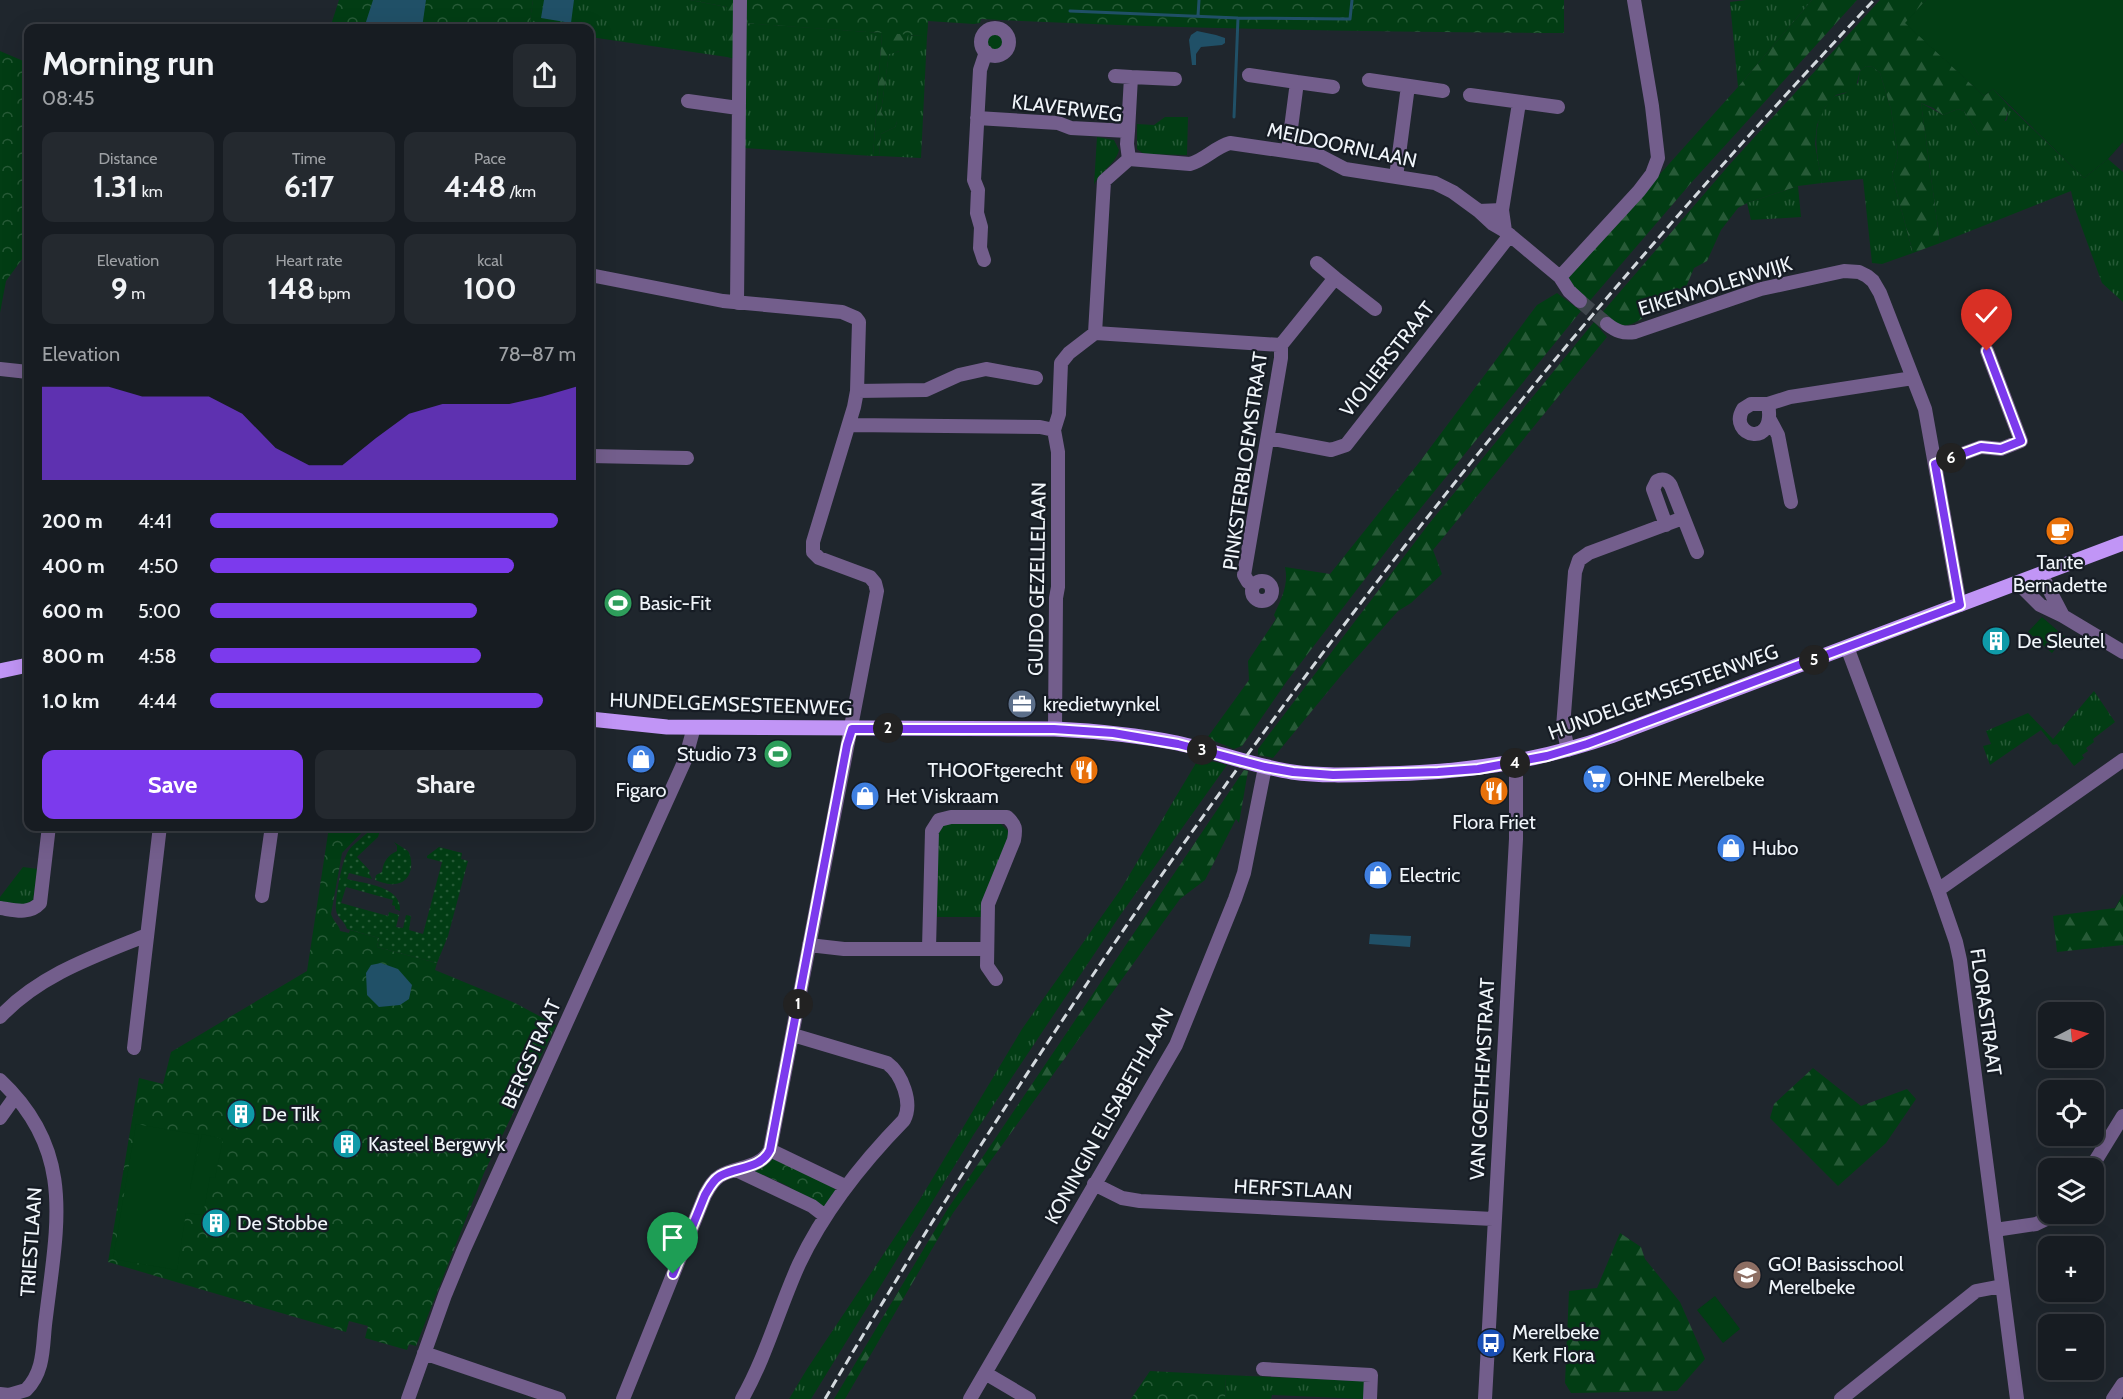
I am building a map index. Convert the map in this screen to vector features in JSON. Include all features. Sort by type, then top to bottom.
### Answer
[{"type":"main road","name":"HUNDELGEMSESTEENWEG","points":[[594,720],[628,724],[694,727],[1054,729],[1113,733],[1167,742],[1265,767],[1322,775],[1478,769],[1568,750],[1611,736],[2123,543]]},
{"type":"main road","points":[[0,671],[24,666]]},
{"type":"street","points":[[737,303],[740,0]]},
{"type":"street","points":[[1580,301],[1569,291],[1560,277],[1639,191],[1652,174],[1658,158],[1654,115],[1634,0]]},
{"type":"street","points":[[984,261],[980,248],[981,227],[977,213],[978,190],[974,180],[980,70],[986,52]]},
{"type":"street","points":[[1249,75],[1333,87]]},
{"type":"street","points":[[1116,76],[1175,79]]},
{"type":"street","points":[[1128,131],[1131,77]]},
{"type":"street","points":[[1369,80],[1443,91]]},
{"type":"street","points":[[1288,151],[1297,82]]},
{"type":"street","points":[[1396,177],[1408,86]]},
{"type":"street","points":[[1470,94],[1557,108]]},
{"type":"street","points":[[688,101],[738,108]]},
{"type":"street","points":[[1507,233],[1502,210],[1519,103]]},
{"type":"street","name":"KLAVERWEG","points":[[977,118],[1058,123],[1071,128],[1128,131],[1129,159]]},
{"type":"street","name":"MEIDOORNLAAN","points":[[1129,159],[1190,164],[1200,161],[1220,146],[1230,143],[1320,156],[1345,169],[1435,183],[1479,211],[1560,277]]},
{"type":"street","points":[[1095,333],[1102,189],[1108,176],[1129,159]]},
{"type":"street","points":[[1479,211],[1502,210]]},
{"type":"street","name":"VIOLIERSTRAAT","points":[[1268,438],[1331,450],[1346,445],[1507,233]]},
{"type":"street","points":[[1317,263],[1375,309]]},
{"type":"street","name":"EIKENMOLENWIJK","points":[[1607,324],[1616,331],[1635,332],[1761,289],[1844,271],[1859,272],[1873,281],[1925,409],[1960,605]]},
{"type":"street","points":[[594,276],[737,303],[842,312],[856,318],[859,322],[857,391],[850,425],[813,542],[813,552],[819,558],[870,577],[877,591],[768,1155]]},
{"type":"street","points":[[1281,345],[1335,278]]},
{"type":"street","name":"PINKSTERBLOEMSTRAAT","points":[[1095,333],[1281,345],[1281,358],[1244,574],[1246,579],[1254,585]]},
{"type":"street","name":"GUIDO GEZELLELAAN","points":[[1054,729],[1058,587],[1058,452],[1054,430],[1059,414],[1061,363],[1069,353],[1095,333]]},
{"type":"street","points":[[1935,464],[1981,447],[2001,449],[2021,441],[1987,351]]},
{"type":"street","points":[[0,369],[24,372]]},
{"type":"street","points":[[857,391],[926,390],[959,375],[986,369],[1036,378]]},
{"type":"street","points":[[1770,420],[1766,429],[1758,434],[1745,430],[1740,422],[1740,413],[1747,405],[1756,403],[1768,404],[1790,397],[1913,378]]},
{"type":"street","points":[[1768,404],[1770,420],[1778,435],[1791,502]]},
{"type":"street","points":[[850,425],[1040,427],[1054,430]]},
{"type":"street","points":[[594,456],[687,458]]},
{"type":"street","points":[[1666,525],[1653,489],[1654,483],[1659,480],[1666,480],[1670,484],[1697,552]]},
{"type":"street","points":[[1568,750],[1563,727],[1576,565],[1589,553],[1683,518]]},
{"type":"street","points":[[2041,574],[2063,616]]},
{"type":"street","points":[[2018,583],[2040,605],[2123,652]]},
{"type":"street","name":"FLORASTRAAT","points":[[1847,647],[1956,942],[2017,1399]]},
{"type":"street","name":"BERGSTRAAT","points":[[408,1399],[464,1250],[685,760],[694,727]]},
{"type":"street","points":[[1938,890],[2123,760]]},
{"type":"street","name":"VAN GOETHEMSTRAAT","points":[[1485,1399],[1493,1219],[1516,839],[1516,762]]},
{"type":"street","name":"KONINGIN ELISABETHLAAN","points":[[970,1399],[1176,1045],[1246,866],[1265,767]]},
{"type":"street","points":[[930,948],[932,831],[939,820],[951,817],[1007,817],[1016,829],[1014,840],[988,904],[987,966],[996,979]]},
{"type":"street","points":[[0,908],[26,912],[35,909],[39,903],[49,831]]},
{"type":"street","points":[[134,1048],[158,831]]},
{"type":"street","points":[[262,896],[271,831]]},
{"type":"street","points":[[0,1017],[48,978],[147,935]]},
{"type":"street","points":[[809,945],[844,949],[987,949]]},
{"type":"street","points":[[742,1399],[799,1264],[825,1216],[867,1157],[904,1120],[908,1113],[908,1104],[898,1075],[887,1063],[793,1035]]},
{"type":"street","name":"TRIESTLAAN","points":[[0,1080],[32,1119],[49,1154],[56,1182],[57,1214],[39,1372],[26,1390],[9,1395],[0,1394]]},
{"type":"street","points":[[0,1118],[15,1097]]},
{"type":"street","points":[[2097,1158],[2123,1116]]},
{"type":"street","points":[[623,1399],[705,1195],[719,1177],[768,1155],[845,1186]]},
{"type":"street","points":[[736,1170],[812,1206],[825,1216]]},
{"type":"street","name":"HERFSTLAAN","points":[[1094,1184],[1122,1198],[1140,1201],[1493,1219]]},
{"type":"street","points":[[1995,1230],[2038,1223]]},
{"type":"street","points":[[1841,1399],[1976,1291],[2002,1286]]},
{"type":"street","points":[[424,1353],[559,1399]]},
{"type":"street","points":[[1263,1369],[1371,1375],[1370,1399]]},
{"type":"street","points":[[985,1373],[1029,1399]]},
{"type":"street","points":[[2113,1399],[2123,1384]]},
{"type":"green space","points":[[339,0],[533,0],[530,24],[331,24]]},
{"type":"green space","points":[[533,0],[690,0],[727,7],[727,57],[594,38],[594,24],[529,24]]},
{"type":"green space","points":[[690,0],[737,0],[735,59],[727,57],[727,7]]},
{"type":"green space","points":[[745,0],[1564,0],[1564,33],[1272,29],[981,19],[980,23],[974,24],[928,21],[927,36],[745,23]]},
{"type":"green space","points":[[1812,0],[1738,87],[1730,2]]},
{"type":"green space","points":[[1812,0],[1857,0],[1691,183],[1587,304],[1565,280],[1738,87]]},
{"type":"green space","points":[[1880,0],[1926,0],[1906,23],[1984,96],[1993,89],[2009,106],[2004,123],[1996,132],[1986,136],[1979,135],[1964,111],[1958,109],[1943,115],[1921,103],[1940,243],[1913,253],[1892,175],[1898,156],[1891,109],[1880,73],[1873,67],[1866,66],[1860,71],[1855,90],[1836,95],[1825,107],[1817,125],[1815,144],[1822,183],[1798,186],[1738,208],[1721,230],[1707,261],[1694,268],[1686,287],[1660,294],[1649,312],[1637,321],[1624,326],[1616,325],[1600,315],[1730,164]]},
{"type":"green space","points":[[1926,0],[2123,0],[2123,142],[2108,159],[2084,178],[1993,89],[1984,96],[1905,23]]},
{"type":"green space","points":[[928,20],[927,36],[908,35],[902,48],[889,54],[881,112],[884,117],[895,119],[897,122],[895,127],[881,134],[879,156],[873,156],[882,33],[745,23]]},
{"type":"green space","points":[[745,23],[882,33],[873,156],[743,148]]},
{"type":"green space","points":[[995,33],[1001,36],[1004,42],[1001,48],[995,51],[989,48],[986,42],[989,36]]},
{"type":"green space","points":[[908,35],[927,36],[921,158],[879,156],[881,134],[895,127],[897,122],[884,117],[881,112],[889,53],[898,52]]},
{"type":"green space","points":[[0,51],[24,61],[24,256],[6,281],[0,313]]},
{"type":"green space","points":[[1866,66],[1873,67],[1880,73],[1891,109],[1898,156],[1892,175],[1913,253],[1882,264],[1872,263],[1863,179],[1822,183],[1816,137],[1820,116],[1826,106],[1834,97],[1845,93],[1858,83],[1860,71]]},
{"type":"green space","points":[[1921,103],[1943,115],[1958,109],[1964,111],[1979,135],[2007,120],[2009,106],[2084,178],[2108,159],[2123,172],[2123,302],[2102,283],[2075,209],[2071,191],[1940,243]]},
{"type":"green space","points":[[1165,117],[1188,117],[1187,155],[1144,154],[1137,149],[1137,124],[1154,125]]},
{"type":"green space","points":[[1097,137],[1114,140],[1119,150],[1115,159],[1094,185]]},
{"type":"green space","points":[[1798,186],[1801,217],[1751,220],[1747,203]]},
{"type":"green space","points":[[1557,293],[1581,311],[1394,541],[1287,681],[1242,746],[1234,749],[1207,738],[1249,680],[1248,661],[1276,619],[1274,615],[1285,586],[1285,567],[1330,574],[1418,464],[1537,305]]},
{"type":"green space","points":[[1594,322],[1607,337],[1433,550],[1442,574],[1411,603],[1398,611],[1273,758],[1258,755],[1258,749],[1428,525]]},
{"type":"green space","points":[[2042,617],[2065,637],[2052,653],[2028,632]]},
{"type":"green space","points":[[2094,691],[2115,722],[2093,739],[2094,742],[2086,748],[2088,751],[2082,755],[2084,758],[2074,766],[2057,744],[2053,745],[2041,730],[1990,765],[1983,746],[1991,744],[1986,731],[2028,713],[2053,739]]},
{"type":"green space","points":[[1207,760],[1227,765],[1121,914],[974,1134],[811,1399],[789,1399],[919,1201],[1022,1029],[1121,889],[1196,763]]},
{"type":"green space","points":[[1244,770],[1248,771],[1239,823],[1236,819],[1205,880],[1180,899],[953,1213],[845,1399],[834,1399],[947,1210]]},
{"type":"green space","points":[[998,821],[1009,832],[1010,839],[981,917],[937,917],[938,832],[946,822]]},
{"type":"green space","points":[[328,831],[363,831],[342,853],[331,914],[340,931],[349,933],[350,930],[379,938],[377,947],[437,963],[435,970],[515,1003],[556,1025],[484,1173],[416,1346],[409,1344],[407,1350],[365,1338],[368,1326],[349,1321],[346,1332],[108,1262],[139,1078],[163,1084],[171,1052],[307,971]]},
{"type":"green space","points":[[380,831],[378,837],[357,857],[370,871],[372,879],[349,873],[347,879],[389,891],[399,903],[400,911],[392,905],[393,900],[346,887],[341,903],[388,916],[389,912],[399,915],[396,927],[403,928],[406,915],[411,916],[409,930],[423,934],[442,862],[427,858],[427,856],[439,847],[462,853],[461,859],[468,861],[448,936],[437,963],[377,947],[379,938],[347,929],[339,917],[336,904],[346,855],[367,833]]},
{"type":"green space","points":[[394,842],[408,851],[411,867],[404,881],[387,884],[375,880],[376,875],[382,872],[386,859],[397,851]]},
{"type":"green space","points":[[23,867],[38,869],[33,900],[25,905],[0,902],[0,897]]},
{"type":"green space","points":[[2123,894],[2123,945],[2057,952],[2053,916],[2115,908]]},
{"type":"green space","points":[[1813,1068],[1861,1106],[1907,1089],[1916,1099],[1886,1143],[1838,1186],[1770,1118],[1774,1104]]},
{"type":"green space","points":[[136,1124],[199,1135],[190,1189],[202,1134],[223,1139],[215,1178],[210,1177],[203,1215],[186,1213],[177,1270],[113,1259]]},
{"type":"green space","points":[[771,1159],[835,1188],[835,1192],[824,1209],[795,1195],[790,1187],[764,1175],[756,1176],[753,1169]]},
{"type":"green space","points":[[1620,1233],[1641,1247],[1645,1259],[1680,1302],[1705,1359],[1677,1391],[1571,1393],[1565,1383],[1569,1291],[1597,1288]]},
{"type":"green space","points":[[1715,1296],[1740,1329],[1723,1343],[1697,1310]]},
{"type":"green space","points":[[1150,1371],[1226,1375],[1225,1399],[1131,1399]]},
{"type":"green space","points":[[1226,1375],[1365,1381],[1364,1399],[1272,1395],[1271,1399],[1225,1399]]},
{"type":"water","points":[[373,0],[426,0],[423,24],[365,24]]},
{"type":"water","points":[[544,0],[574,0],[571,23],[541,18]]},
{"type":"water","points":[[1197,31],[1225,38],[1225,43],[1201,47],[1196,54],[1196,65],[1192,65],[1189,40],[1191,35]]},
{"type":"water","points":[[1370,934],[1411,936],[1410,947],[1369,944]]},
{"type":"water","points":[[381,963],[398,969],[412,985],[409,999],[400,1005],[379,1007],[367,995],[366,973],[371,965]]},
{"type":"waterway","points":[[1198,16],[1199,0]]},
{"type":"waterway","points":[[1070,11],[1238,18],[1350,19],[1352,0]]},
{"type":"waterway","points":[[1234,117],[1238,18]]},
{"type":"tunnel","points":[[1580,301],[1607,324]]},
{"type":"railway","points":[[825,1399],[939,1212],[1057,1028],[1181,847],[1310,670],[1444,496],[1583,327],[1726,161],[1874,0]]},
{"type":"place","name":"Tante Bernadette","points":[[2060,531]]},
{"type":"place","name":"Basic-Fit","points":[[618,603]]},
{"type":"place","name":"De Sleutel","points":[[1996,641]]},
{"type":"place","name":"kredietwynkel","points":[[1022,704]]},
{"type":"place","name":"Studio 73","points":[[778,754]]},
{"type":"place","name":"Figaro","points":[[641,759]]},
{"type":"place","name":"THOOFtgerecht","points":[[1084,770]]},
{"type":"place","name":"OHNE Merelbeke","points":[[1597,779]]},
{"type":"place","name":"Flora Friet","points":[[1494,791]]},
{"type":"place","name":"Het Viskraam","points":[[865,796]]},
{"type":"place","name":"Hubo","points":[[1731,848]]},
{"type":"place","name":"Electric","points":[[1378,875]]},
{"type":"place","name":"De Tilk","points":[[241,1114]]},
{"type":"place","name":"Kasteel Bergwyk","points":[[347,1144]]},
{"type":"place","name":"De Stobbe","points":[[216,1223]]},
{"type":"place","name":"GO! Basisschool Merelbeke","points":[[1747,1275]]},
{"type":"place","name":"Merelbeke Kerk Flora","points":[[1491,1343]]},
{"type":"route","points":[[673,1274],[705,1195],[712,1184],[719,1177],[766,1159],[770,1150],[847,745],[852,729],[1054,729],[1113,733],[1178,744],[1265,767],[1322,775],[1478,769],[1547,756],[1587,744],[1960,605],[1935,464],[1981,447],[2001,449],[2021,441],[1987,351]]}]
